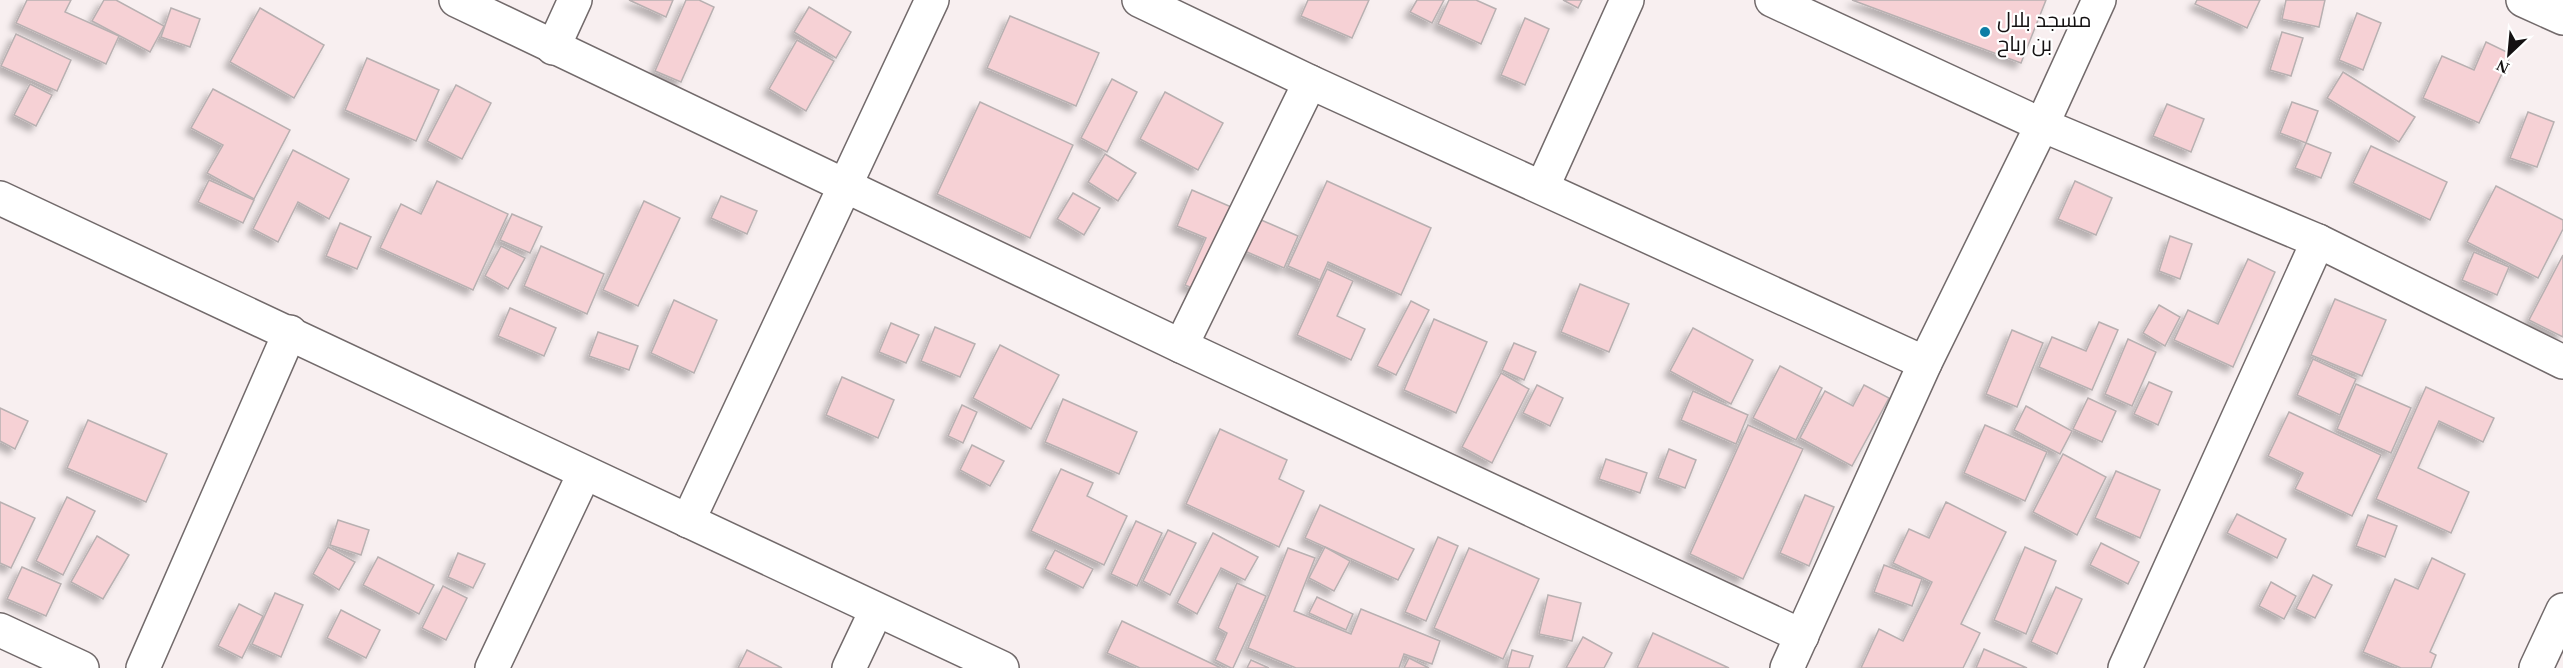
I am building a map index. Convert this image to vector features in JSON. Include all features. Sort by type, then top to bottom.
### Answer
[{"type":"street","points":[[456,0],[1181,345],[1802,636]]},
{"type":"street","points":[[553,48],[575,0]]},
{"type":"street","points":[[688,521],[932,0]]},
{"type":"street","points":[[1139,0],[1310,82],[1543,186],[1925,363]]},
{"type":"street","points":[[1543,186],[1627,0]]},
{"type":"street","points":[[1772,0],[2042,125],[2318,241],[2563,362]]},
{"type":"street","points":[[1787,668],[1925,363],[2042,125],[2099,0]]},
{"type":"street","points":[[2523,0],[2563,18]]},
{"type":"street","points":[[1181,345],[1310,82]]},
{"type":"street","points":[[0,198],[290,332],[584,474],[876,611],[1002,668]]},
{"type":"street","points":[[2125,668],[2318,241]]},
{"type":"street","points":[[143,668],[290,332]]},
{"type":"street","points":[[492,668],[584,474]]},
{"type":"street","points":[[2536,668],[2563,610]]},
{"type":"street","points":[[849,668],[876,611]]},
{"type":"street","points":[[0,630],[82,668]]},
{"type":"building","points":[[27,0],[71,0],[65,12],[119,36],[106,64],[16,23]]},
{"type":"building","points":[[104,0],[116,0],[164,26],[150,52],[92,21]]},
{"type":"building","points":[[629,0],[673,0],[666,17]]},
{"type":"building","points":[[686,0],[699,0],[714,7],[681,82],[655,71]]},
{"type":"building","points":[[1308,0],[1369,0],[1352,38],[1301,16]]},
{"type":"building","points":[[1417,0],[1444,0],[1432,23],[1410,12]]},
{"type":"building","points":[[1449,0],[1476,0],[1496,9],[1481,44],[1438,24]]},
{"type":"building","points":[[1563,0],[1582,0],[1578,8]]},
{"type":"building","name":"مسجد بلال بن رباح","points":[[1852,0],[2046,0],[2021,63]]},
{"type":"building","points":[[2197,0],[2260,0],[2247,28],[2195,4]]},
{"type":"building","points":[[2286,0],[2325,0],[2319,27],[2282,19]]},
{"type":"building","points":[[809,7],[851,32],[836,58],[794,32]]},
{"type":"building","points":[[171,8],[200,19],[190,47],[161,37]]},
{"type":"building","points":[[260,8],[324,45],[294,98],[230,62]]},
{"type":"building","points":[[2357,13],[2381,23],[2363,70],[2339,60]]},
{"type":"building","points":[[1010,16],[1099,53],[1076,106],[987,68]]},
{"type":"building","points":[[1525,18],[1549,29],[1525,85],[1501,75]]},
{"type":"building","points":[[2282,32],[2303,38],[2291,76],[2270,70]]},
{"type":"building","points":[[16,34],[71,60],[57,91],[1,66]]},
{"type":"building","points":[[797,40],[834,61],[806,111],[769,89]]},
{"type":"building","points":[[2486,42],[2511,54],[2479,123],[2423,98],[2442,56],[2474,70]]},
{"type":"building","points":[[367,58],[439,90],[416,141],[345,110]]},
{"type":"building","points":[[2343,72],[2415,117],[2399,142],[2327,98]]},
{"type":"building","points":[[1112,79],[1137,92],[1107,152],[1081,138]]},
{"type":"building","points":[[30,84],[52,95],[36,126],[14,115]]},
{"type":"building","points":[[456,85],[491,103],[462,159],[427,141]]},
{"type":"building","points":[[213,89],[290,130],[254,199],[207,173],[223,145],[191,128]]},
{"type":"building","points":[[1165,92],[1223,123],[1198,170],[1140,139]]},
{"type":"building","points":[[980,102],[1073,145],[1030,238],[937,194]]},
{"type":"building","points":[[2292,102],[2318,111],[2306,143],[2280,133]]},
{"type":"building","points":[[2167,104],[2204,119],[2191,152],[2153,136]]},
{"type":"building","points":[[2528,112],[2554,122],[2537,167],[2510,158]]},
{"type":"building","points":[[2306,143],[2331,153],[2321,178],[2295,168]]},
{"type":"building","points":[[2371,146],[2447,182],[2430,220],[2353,183]]},
{"type":"building","points":[[293,150],[349,179],[329,219],[298,202],[278,242],[253,229]]},
{"type":"building","points":[[1105,154],[1136,173],[1118,201],[1088,182]]},
{"type":"building","points":[[209,180],[254,200],[243,223],[198,202]]},
{"type":"building","points":[[437,181],[508,214],[473,290],[380,248],[401,204],[421,214]]},
{"type":"building","points":[[1327,181],[1431,228],[1401,295],[1328,262],[1320,280],[1288,266]]},
{"type":"building","points":[[2075,181],[2112,198],[2096,235],[2058,219]]},
{"type":"building","points":[[2496,186],[2563,220],[2563,229],[2538,278],[2467,242]]},
{"type":"building","points":[[1192,190],[1298,236],[1284,268],[1231,245],[1208,295],[1185,285],[1206,238],[1177,226]]},
{"type":"building","points":[[1073,193],[1100,208],[1084,235],[1057,219]]},
{"type":"building","points":[[721,196],[757,211],[747,234],[711,218]]},
{"type":"building","points":[[644,201],[680,218],[638,306],[603,290]]},
{"type":"building","points":[[512,214],[542,227],[530,253],[500,240]]},
{"type":"building","points":[[340,223],[371,237],[357,269],[326,256]]},
{"type":"building","points":[[2170,236],[2192,244],[2180,279],[2159,271]]},
{"type":"building","points":[[501,246],[525,258],[508,289],[485,276]]},
{"type":"building","points":[[541,246],[604,274],[587,314],[524,286]]},
{"type":"building","points":[[2474,252],[2509,267],[2497,295],[2462,280]]},
{"type":"building","points":[[2563,255],[2563,337],[2529,320]]},
{"type":"building","points":[[2248,259],[2275,272],[2233,367],[2174,340],[2188,310],[2218,324]]},
{"type":"building","points":[[1327,269],[1353,281],[1337,316],[1365,329],[1351,360],[1297,335]]},
{"type":"building","points":[[1580,284],[1629,304],[1609,352],[1561,332]]},
{"type":"building","points":[[2335,299],[2386,320],[2362,376],[2311,355]]},
{"type":"building","points":[[674,300],[717,320],[694,373],[651,353]]},
{"type":"building","points":[[1411,301],[1429,310],[1396,375],[1377,366]]},
{"type":"building","points":[[2159,305],[2180,317],[2165,346],[2143,333]]},
{"type":"building","points":[[510,308],[556,328],[544,356],[498,336]]},
{"type":"building","points":[[1434,319],[1487,342],[1456,413],[1404,390]]},
{"type":"building","points":[[2099,322],[2118,330],[2092,390],[2039,367],[2052,337],[2086,351]]},
{"type":"building","points":[[891,323],[919,335],[906,363],[879,352]]},
{"type":"building","points":[[935,327],[975,344],[960,377],[921,361]]},
{"type":"building","points":[[1693,328],[1753,360],[1731,404],[1670,371]]},
{"type":"building","points":[[2012,330],[2043,343],[2017,407],[1986,394]]},
{"type":"building","points":[[598,332],[638,346],[629,370],[589,356]]},
{"type":"building","points":[[2128,339],[2156,352],[2132,406],[2105,394]]},
{"type":"building","points":[[1514,343],[1536,352],[1524,380],[1502,370]]},
{"type":"building","points":[[1000,345],[1059,375],[1031,429],[973,398]]},
{"type":"building","points":[[2313,359],[2356,379],[2340,415],[2297,395]]},
{"type":"building","points":[[1780,366],[1822,388],[1796,440],[1753,418]]},
{"type":"building","points":[[1501,373],[1529,389],[1492,463],[1462,447]]},
{"type":"building","points":[[842,377],[894,400],[878,438],[826,415]]},
{"type":"building","points":[[2149,382],[2172,392],[2158,425],[2134,414]]},
{"type":"building","points":[[2356,384],[2411,408],[2391,453],[2337,429]]},
{"type":"building","points":[[1537,385],[1563,398],[1550,426],[1523,413]]},
{"type":"building","points":[[1864,385],[1889,398],[1852,466],[1800,438],[1825,391],[1853,406]]},
{"type":"building","points":[[2426,387],[2494,418],[2483,442],[2439,421],[2418,468],[2469,492],[2451,533],[2376,499]]},
{"type":"building","points":[[1693,391],[1748,415],[1736,444],[1681,420]]},
{"type":"building","points":[[2088,398],[2116,411],[2102,442],[2073,429]]},
{"type":"building","points":[[1063,399],[1137,432],[1119,474],[1045,442]]},
{"type":"building","points":[[962,405],[977,412],[963,443],[948,436]]},
{"type":"building","points":[[2026,406],[2072,431],[2060,454],[2014,430]]},
{"type":"building","points":[[0,408],[28,421],[15,449],[0,441]]},
{"type":"building","points":[[2289,412],[2381,455],[2352,516],[2295,489],[2303,473],[2268,456]]},
{"type":"building","points":[[88,420],[167,454],[146,502],[67,468]]},
{"type":"building","points":[[1748,425],[1803,449],[1743,579],[1690,554]]},
{"type":"building","points":[[1985,425],[2047,452],[2025,501],[1964,473]]},
{"type":"building","points":[[1220,429],[1287,460],[1279,479],[1304,491],[1279,547],[1186,504]]},
{"type":"building","points":[[972,445],[1004,461],[990,486],[960,470]]},
{"type":"building","points":[[1669,449],[1696,460],[1685,488],[1658,478]]},
{"type":"building","points":[[2063,454],[2106,477],[2077,535],[2033,512]]},
{"type":"building","points":[[1606,459],[1647,473],[1640,493],[1599,479]]},
{"type":"building","points":[[1061,469],[1093,483],[1087,496],[1127,516],[1104,565],[1031,531]]},
{"type":"building","points":[[2116,471],[2160,490],[2140,538],[2095,518]]},
{"type":"building","points":[[1805,495],[1834,507],[1809,566],[1780,553]]},
{"type":"building","points":[[67,497],[95,511],[63,575],[36,561]]},
{"type":"building","points":[[0,502],[35,518],[11,568],[0,563]]},
{"type":"building","points":[[1946,502],[2006,532],[1961,624],[1980,633],[1963,668],[1861,668],[1879,629],[1903,641],[1932,582],[1893,563],[1909,529],[1929,538]]},
{"type":"building","points":[[1320,505],[1414,549],[1398,580],[1305,538]]},
{"type":"building","points":[[2237,514],[2286,539],[2277,558],[2227,533]]},
{"type":"building","points":[[2368,515],[2397,526],[2385,557],[2356,546]]},
{"type":"building","points":[[338,520],[369,530],[361,555],[330,545]]},
{"type":"building","points":[[1136,521],[1162,533],[1137,586],[1111,574]]},
{"type":"building","points":[[1168,530],[1196,543],[1170,595],[1143,581]]},
{"type":"building","points":[[1213,533],[1258,557],[1245,580],[1221,568],[1197,614],[1177,603]]},
{"type":"building","points":[[97,536],[129,555],[103,599],[71,582]]},
{"type":"building","points":[[1438,537],[1458,546],[1426,621],[1405,612]]},
{"type":"building","points":[[2101,543],[2139,562],[2128,584],[2090,565]]},
{"type":"building","points":[[328,547],[355,562],[339,590],[313,574]]},
{"type":"building","points":[[1325,547],[1350,561],[1334,591],[1309,578]]},
{"type":"building","points":[[2025,547],[2056,561],[2026,634],[1994,620]]},
{"type":"building","points":[[1288,548],[1315,558],[1294,611],[1351,634],[1361,609],[1440,641],[1432,664],[1404,654],[1399,668],[1296,668],[1248,648]]},
{"type":"building","points":[[1469,548],[1539,579],[1503,659],[1434,628]]},
{"type":"building","points":[[1055,550],[1093,569],[1083,588],[1045,569]]},
{"type":"building","points":[[458,553],[485,564],[473,588],[448,577]]},
{"type":"building","points":[[378,557],[434,585],[419,614],[363,585]]},
{"type":"building","points":[[2432,558],[2465,574],[2430,652],[2436,655],[2431,668],[2401,668],[2363,652],[2395,579],[2418,589]]},
{"type":"building","points":[[1884,565],[1922,579],[1912,606],[1874,592]]},
{"type":"building","points":[[22,567],[61,584],[46,616],[7,599]]},
{"type":"building","points":[[2313,575],[2332,585],[2315,618],[2296,609]]},
{"type":"building","points":[[2271,582],[2296,596],[2284,619],[2259,606]]},
{"type":"building","points":[[1237,583],[1266,596],[1231,668],[1215,660],[1227,633],[1218,628]]},
{"type":"building","points":[[443,586],[467,598],[446,640],[422,628]]},
{"type":"building","points":[[2056,587],[2082,599],[2057,654],[2031,642]]},
{"type":"building","points":[[275,593],[303,605],[281,657],[252,644]]},
{"type":"building","points":[[1548,595],[1581,603],[1572,641],[1539,634]]},
{"type":"building","points":[[1317,597],[1353,614],[1346,630],[1309,613]]},
{"type":"building","points":[[239,604],[263,616],[242,658],[218,646]]},
{"type":"building","points":[[341,610],[380,630],[366,658],[327,638]]},
{"type":"building","points":[[1122,621],[1221,668],[1140,668],[1107,653]]},
{"type":"building","points":[[1653,633],[1729,668],[1637,668]]},
{"type":"building","points":[[1583,637],[1612,653],[1604,668],[1566,668]]},
{"type":"building","points":[[1984,649],[2027,668],[1976,668]]},
{"type":"building","points":[[747,650],[782,668],[738,668]]},
{"type":"building","points":[[1512,650],[1533,656],[1529,668],[1507,668]]},
{"type":"building","points":[[1409,658],[1429,668],[1404,668]]},
{"type":"building","points":[[1251,660],[1269,668],[1247,668]]},
{"type":"place","name":"مسجد بلال بن رباح","points":[[1985,32]]}]
